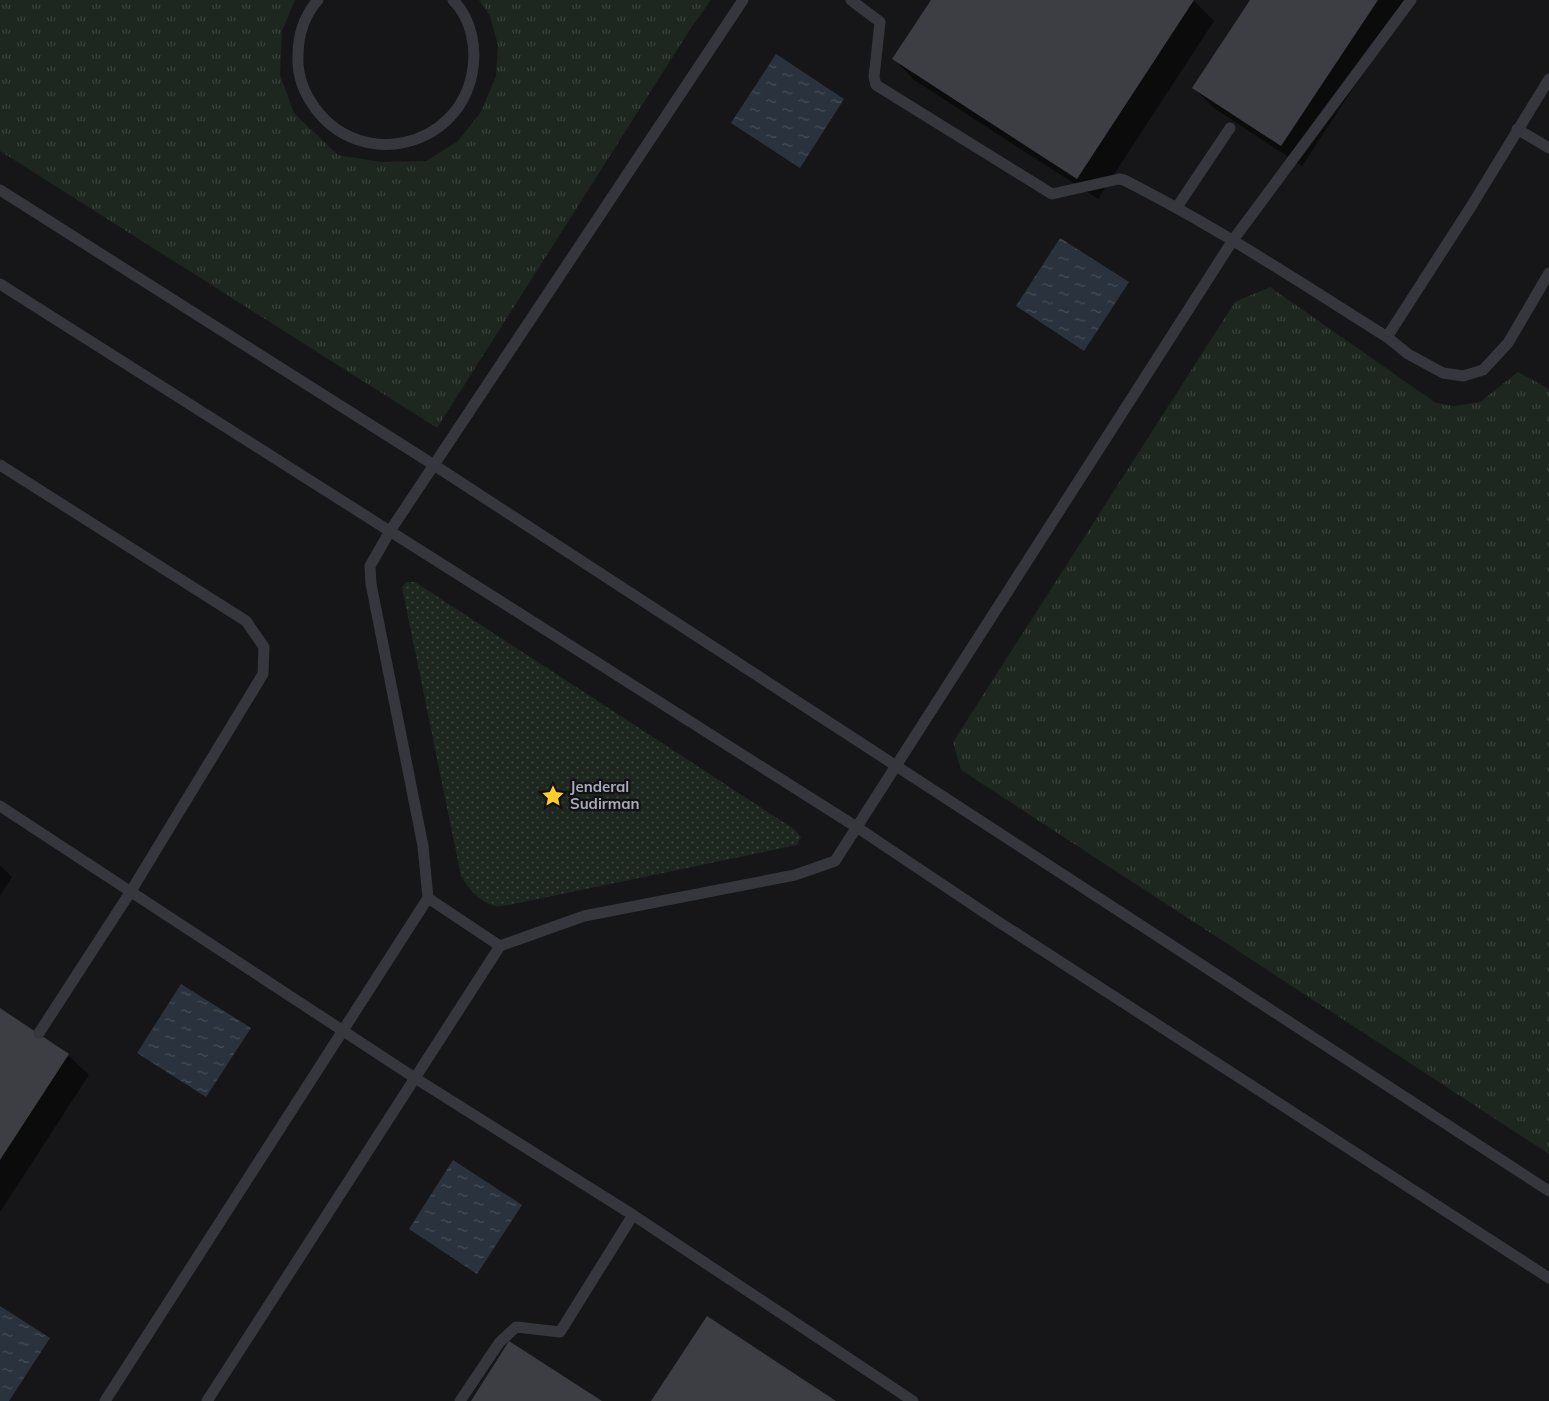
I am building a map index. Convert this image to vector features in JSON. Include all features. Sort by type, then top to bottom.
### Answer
[{"type":"lane","points":[[318,0],[309,11],[298,38],[297,68],[306,96],[323,119],[347,137],[375,145],[405,144],[432,133],[454,114],[469,88],[475,60],[472,31],[458,5],[453,0]]},
{"type":"lane","points":[[105,1401],[428,898],[423,846],[371,584],[370,566],[390,531],[743,0]]},
{"type":"lane","points":[[851,0],[880,22],[874,77],[876,85],[1052,194],[1119,179],[1124,180],[1177,207],[1233,240],[1387,337],[1408,354],[1443,373],[1463,376],[1483,370],[1508,343],[1549,273]]},
{"type":"lane","points":[[207,1401],[500,946],[584,916],[795,875],[835,861],[858,828],[1233,240],[1411,0]]},
{"type":"lane","points":[[1387,337],[1472,205],[1549,79]]},
{"type":"lane","points":[[1177,207],[1230,128]]},
{"type":"lane","points":[[1517,129],[1549,148]]},
{"type":"lane","points":[[0,190],[434,465],[1549,1191]]},
{"type":"lane","points":[[0,284],[858,828],[1549,1278]]},
{"type":"lane","points":[[0,465],[246,622],[264,647],[263,674],[131,891],[39,1033]]},
{"type":"lane","points":[[0,806],[415,1078],[633,1215],[913,1401]]},
{"type":"lane","points":[[428,898],[500,946]]},
{"type":"lane","points":[[460,1401],[499,1343],[516,1327],[560,1332],[633,1215]]},
{"type":"green space","points":[[0,0],[295,0],[282,31],[280,75],[294,113],[338,155],[381,162],[426,161],[458,141],[481,112],[496,76],[498,45],[490,16],[479,0],[711,0],[691,28],[437,428],[0,151]]},
{"type":"green space","points":[[1270,287],[1436,403],[1454,406],[1480,402],[1518,372],[1549,389],[1549,1154],[961,770],[953,742],[1235,302]]},
{"type":"green space","points":[[406,582],[415,582],[794,829],[801,837],[797,845],[509,905],[496,906],[480,899],[461,876],[402,587]]},
{"type":"water","points":[[776,54],[844,99],[800,168],[731,123]]},
{"type":"water","points":[[1060,238],[1129,282],[1084,351],[1016,306]]},
{"type":"water","points":[[181,984],[251,1028],[206,1097],[137,1053]]},
{"type":"water","points":[[453,1160],[522,1205],[477,1274],[409,1229]]},
{"type":"water","points":[[0,1306],[50,1338],[9,1401],[0,1401]]},
{"type":"building","points":[[931,0],[1194,0],[1077,179],[892,59]]},
{"type":"building","points":[[1250,0],[1378,0],[1281,146],[1192,88]]},
{"type":"building","points":[[0,1008],[69,1054],[0,1160]]},
{"type":"building","points":[[707,1316],[836,1401],[651,1401]]},
{"type":"building","points":[[509,1341],[602,1401],[471,1401]]},
{"type":"place","name":"Jenderal Sudirman","points":[[553,796]]}]
